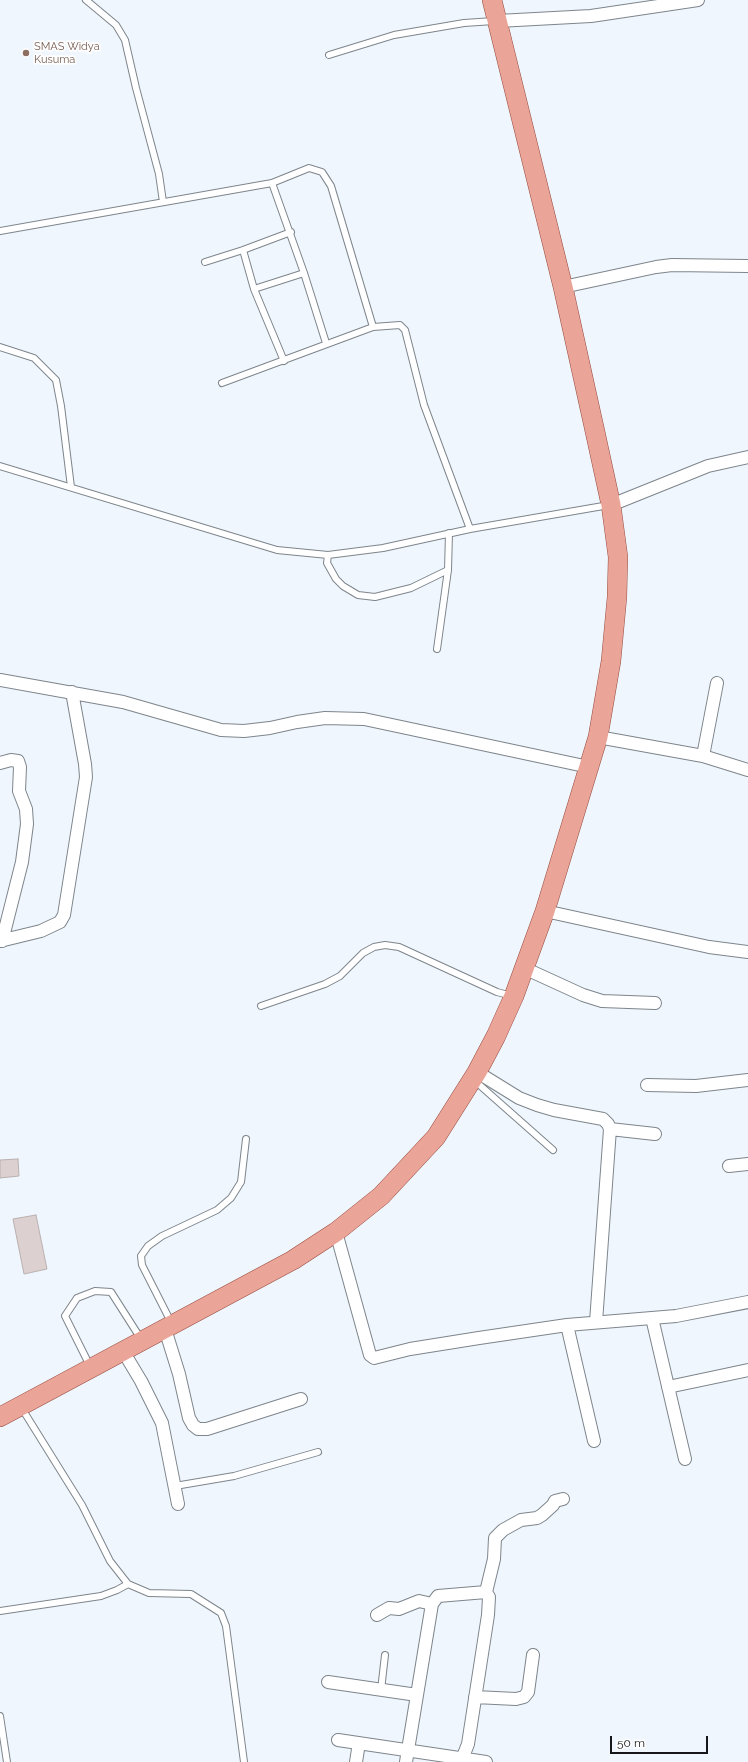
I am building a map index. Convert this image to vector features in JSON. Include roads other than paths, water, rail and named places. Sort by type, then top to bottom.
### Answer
[{"type":"main road","points":[[0,1417],[90,1367],[123,1351],[141,1340],[169,1328],[293,1260],[336,1232],[381,1196],[436,1137],[475,1075],[496,1036],[514,996],[545,911],[598,737],[607,689],[618,591],[618,557],[611,505],[562,287],[492,0]]},
{"type":"street","points":[[498,21],[591,16],[698,0]]},
{"type":"street","points":[[562,287],[656,266],[748,266]]},
{"type":"street","points":[[611,505],[708,466],[748,458]]},
{"type":"street","points":[[0,680],[123,702],[221,730],[244,731],[325,718],[364,719],[589,767]]},
{"type":"street","points":[[703,756],[718,683]]},
{"type":"street","points":[[0,763],[11,760],[18,762],[20,767],[19,791],[26,809],[27,824],[22,862],[1,941],[41,932],[60,922],[64,915],[86,777],[72,692]]},
{"type":"street","points":[[598,737],[703,756],[748,770]]},
{"type":"street","points":[[545,911],[709,947],[748,952]]},
{"type":"street","points":[[524,968],[583,995],[602,1001],[655,1003]]},
{"type":"street","points":[[475,1075],[519,1098],[554,1110],[603,1119],[608,1124],[610,1129],[596,1322]]},
{"type":"street","points":[[647,1085],[696,1086],[748,1080]]},
{"type":"street","points":[[610,1129],[655,1134]]},
{"type":"street","points":[[729,1166],[748,1164]]},
{"type":"street","points":[[336,1232],[370,1354],[374,1358],[410,1349],[567,1325],[652,1318],[716,1309],[748,1302]]},
{"type":"street","points":[[652,1318],[685,1459]]},
{"type":"street","points":[[567,1325],[594,1441]]},
{"type":"street","points":[[169,1328],[189,1418],[193,1425],[198,1428],[207,1429],[301,1399]]},
{"type":"street","points":[[123,1351],[141,1381],[162,1423],[178,1504]]},
{"type":"street","points":[[668,1387],[748,1370]]},
{"type":"street","points":[[467,1761],[468,1744],[489,1607],[489,1597],[486,1592],[494,1559],[495,1538],[503,1530],[521,1520],[537,1518],[554,1505],[555,1501],[563,1500]]},
{"type":"street","points":[[407,1756],[432,1604],[438,1596],[486,1592]]},
{"type":"street","points":[[377,1615],[389,1608],[399,1610],[419,1602],[432,1604]]},
{"type":"street","points":[[475,1697],[516,1699],[524,1697],[528,1692],[533,1655]]},
{"type":"street","points":[[328,1682],[417,1695]]},
{"type":"street","points":[[338,1740],[359,1743],[407,1756],[486,1762]]},
{"type":"street","points":[[356,1762],[359,1743]]},
{"type":"lane","points":[[86,0],[116,25],[125,40],[159,174],[163,202]]},
{"type":"lane","points":[[329,56],[394,35],[464,23],[498,21]]},
{"type":"lane","points":[[0,231],[272,182],[309,168],[322,172],[331,186],[373,327]]},
{"type":"lane","points":[[272,182],[291,232],[326,343]]},
{"type":"lane","points":[[205,262],[291,232]]},
{"type":"lane","points":[[243,250],[254,289],[284,361]]},
{"type":"lane","points":[[254,289],[304,273]]},
{"type":"lane","points":[[222,383],[284,361],[326,343],[373,327],[400,325],[405,330],[424,405],[470,529]]},
{"type":"lane","points":[[0,347],[34,358],[56,380],[62,406],[71,487]]},
{"type":"lane","points":[[0,466],[277,550],[328,555],[383,548],[470,529],[611,505]]},
{"type":"lane","points":[[438,648],[448,570],[449,533]]},
{"type":"lane","points":[[328,555],[327,564],[336,579],[343,586],[358,595],[375,597],[411,588],[448,570]]},
{"type":"lane","points":[[261,1006],[325,984],[340,976],[363,953],[374,947],[385,945],[405,950],[497,992],[514,996]]},
{"type":"lane","points":[[475,1075],[553,1150]]},
{"type":"lane","points":[[169,1328],[142,1265],[141,1256],[148,1246],[162,1236],[217,1210],[231,1198],[241,1182],[246,1139]]},
{"type":"lane","points":[[90,1367],[65,1316],[77,1298],[95,1291],[111,1292],[141,1340]]},
{"type":"lane","points":[[20,1405],[82,1505],[110,1561],[128,1584],[149,1593],[191,1594],[221,1613],[226,1626],[244,1762]]},
{"type":"lane","points":[[175,1486],[234,1476],[318,1452]]},
{"type":"lane","points":[[0,1611],[101,1596],[128,1584]]},
{"type":"lane","points":[[381,1690],[385,1655]]},
{"type":"lane","points":[[0,1716],[7,1762]]},
{"type":"place","name":"SMAS Widya Kusuma","points":[[26,53]]}]
